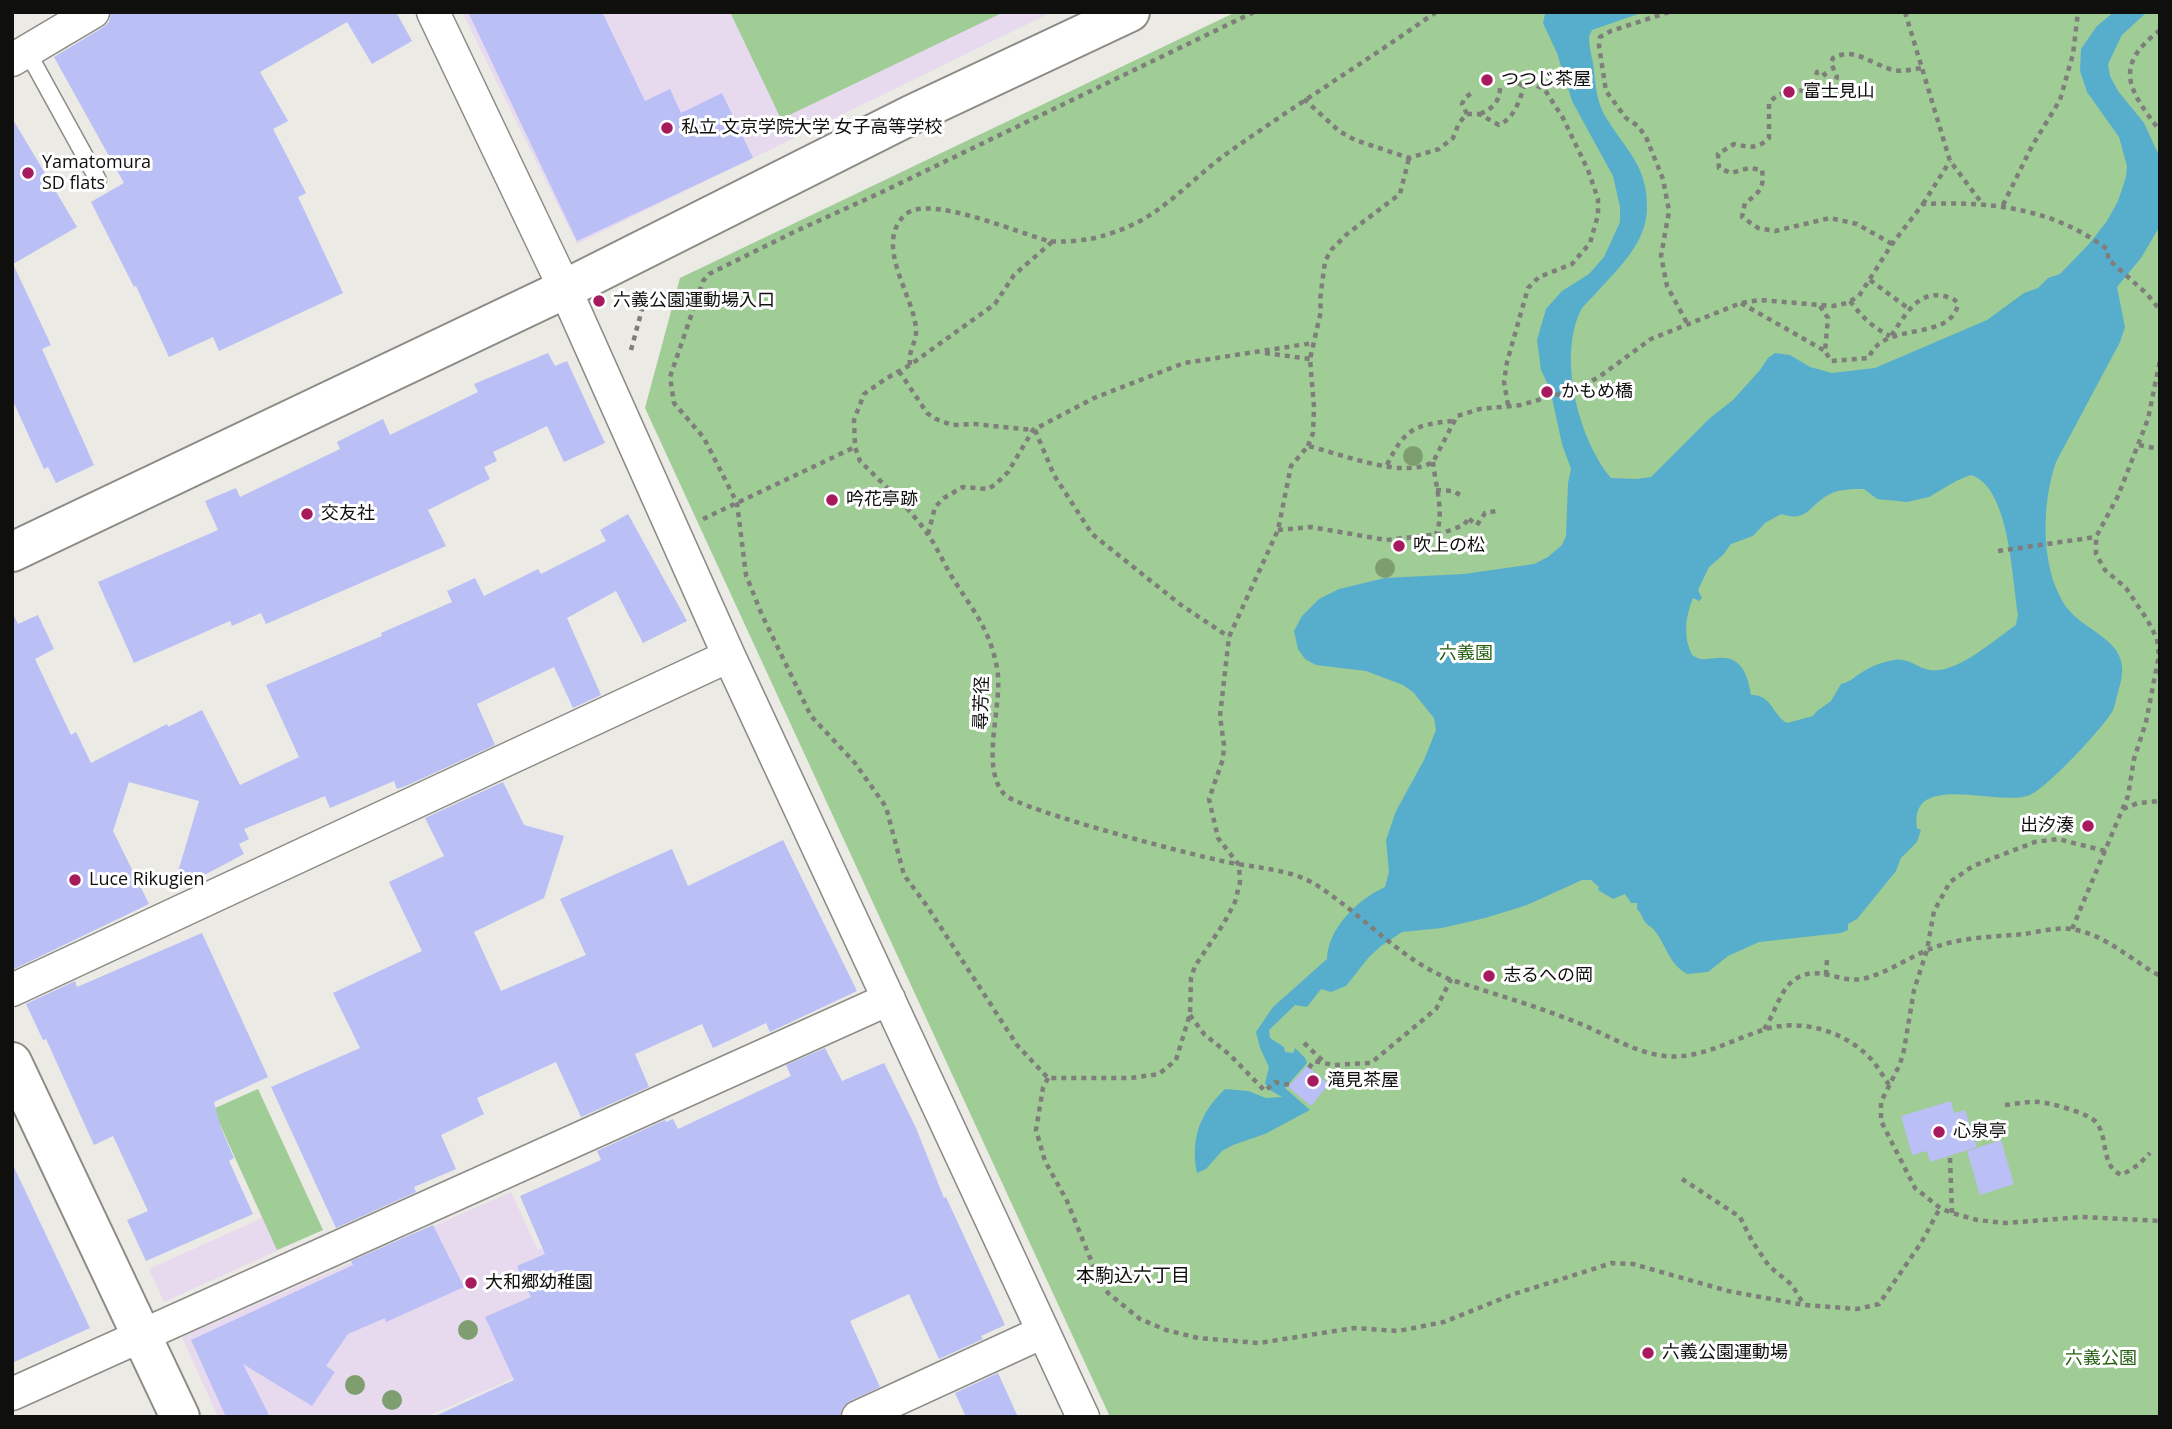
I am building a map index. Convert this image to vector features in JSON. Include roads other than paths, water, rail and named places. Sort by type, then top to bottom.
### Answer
[{"type":"street","points":[[20,55],[93,12]]},
{"type":"street","points":[[433,12],[565,289],[729,656],[1083,1417]]},
{"type":"street","points":[[12,552],[565,289],[911,115],[1130,12]]},
{"type":"street","points":[[12,990],[729,656]]},
{"type":"street","points":[[12,1394],[889,999]]},
{"type":"street","points":[[12,1062],[180,1417]]},
{"type":"street","points":[[858,1417],[1044,1332]]},
{"type":"lane","points":[[20,55],[99,180]]},
{"type":"water","points":[[1644,12],[1592,30],[1589,37],[1600,105],[1640,170],[1647,208],[1642,232],[1630,254],[1580,312],[1571,352],[1575,398],[1590,443],[1611,478],[1637,479],[1651,477],[1710,418],[1733,400],[1775,353],[1790,355],[1810,367],[1832,373],[1875,368],[1987,320],[2024,293],[2038,288],[2048,278],[2060,274],[2107,221],[2118,201],[2126,177],[2127,166],[2119,137],[2087,92],[2080,71],[2081,49],[2097,26],[2114,12],[2147,12],[2122,35],[2108,64],[2110,76],[2118,91],[2144,123],[2160,158],[2160,226],[2141,258],[2117,287],[2125,327],[2120,342],[2056,462],[2046,514],[2050,570],[2063,602],[2072,614],[2115,649],[2121,660],[2122,674],[2115,705],[2106,721],[2086,745],[2049,781],[2030,795],[2016,798],[1959,794],[1941,795],[1927,800],[1918,810],[1917,828],[1921,830],[1917,842],[1901,858],[1896,871],[1857,919],[1848,924],[1848,930],[1841,933],[1759,942],[1728,956],[1708,972],[1687,974],[1676,964],[1658,935],[1645,921],[1637,909],[1637,903],[1631,903],[1625,894],[1613,899],[1598,890],[1599,887],[1591,880],[1582,880],[1527,905],[1485,918],[1442,928],[1402,932],[1369,957],[1346,986],[1331,992],[1321,989],[1307,1007],[1295,1005],[1269,1030],[1270,1038],[1284,1047],[1285,1052],[1293,1053],[1295,1048],[1305,1058],[1307,1063],[1285,1088],[1310,1110],[1265,1134],[1222,1151],[1206,1169],[1197,1173],[1195,1149],[1199,1127],[1209,1107],[1225,1089],[1248,1091],[1266,1098],[1282,1097],[1268,1089],[1265,1083],[1269,1067],[1256,1032],[1273,1007],[1327,959],[1333,936],[1346,916],[1365,899],[1385,887],[1389,872],[1386,840],[1396,811],[1424,760],[1436,730],[1434,718],[1413,692],[1403,685],[1366,671],[1316,665],[1305,659],[1298,649],[1294,631],[1302,616],[1319,599],[1339,589],[1385,578],[1464,574],[1534,564],[1562,545],[1566,536],[1571,469],[1562,444],[1550,389],[1541,370],[1537,340],[1546,309],[1562,291],[1589,274],[1604,257],[1620,222],[1620,207],[1613,176],[1572,101],[1557,53],[1543,23],[1545,14]],"holes":[[[1971,475],[1984,483],[1994,497],[2007,536],[2018,614],[2016,625],[1963,661],[1941,670],[1925,669],[1899,659],[1879,664],[1841,684],[1831,701],[1813,716],[1787,723],[1768,701],[1751,695],[1746,674],[1733,660],[1702,659],[1692,655],[1686,634],[1688,613],[1693,598],[1699,601],[1702,598],[1698,590],[1709,567],[1731,544],[1753,536],[1765,523],[1781,514],[1803,515],[1823,498],[1842,490],[1864,489],[1877,499],[1907,502],[1929,497]]]},
{"type":"place","name":"つつじ茶屋","points":[[1487,80]]},
{"type":"place","name":"富士見山","points":[[1789,92]]},
{"type":"place","name":"私立 文京学院大学 女子高等学校","points":[[667,128]]},
{"type":"place","name":"Yamatomura SD flats","points":[[28,173]]},
{"type":"place","name":"六義公園運動場入口","points":[[599,301]]},
{"type":"place","name":"かもめ橋","points":[[1547,392]]},
{"type":"place","name":"吟花亭跡","points":[[832,500]]},
{"type":"place","name":"交友社","points":[[307,514]]},
{"type":"place","name":"吹上の松","points":[[1399,546]]},
{"type":"place","name":"出汐湊","points":[[2088,826]]},
{"type":"place","name":"Luce Rikugien","points":[[75,880]]},
{"type":"place","name":"志るへの岡","points":[[1489,976]]},
{"type":"place","name":"滝見茶屋","points":[[1313,1081]]},
{"type":"place","name":"心泉亭","points":[[1939,1132]]},
{"type":"place","name":"大和郷幼稚園","points":[[471,1283]]},
{"type":"place","name":"六義公園運動場","points":[[1648,1353]]},
{"type":"district","name":"本駒込六丁目","points":[[1133,1277]]},
{"type":"park label","name":"六義園","points":[[1466,654]]},
{"type":"park label","name":"六義公園","points":[[2101,1359]]}]
